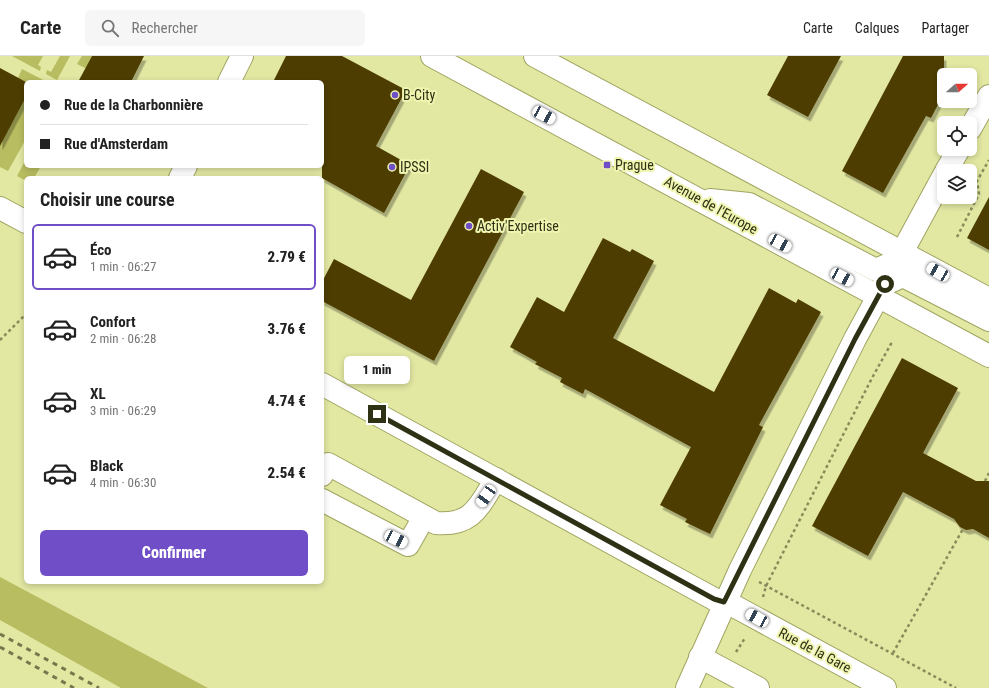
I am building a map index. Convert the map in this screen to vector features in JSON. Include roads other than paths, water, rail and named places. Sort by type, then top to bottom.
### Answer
[{"type":"main road","points":[[230,80],[242,56]]},
{"type":"main road","name":"Avenue de l'Europe","points":[[432,56],[699,199],[882,291],[989,356]]},
{"type":"main road","points":[[535,56],[900,256],[989,300]]},
{"type":"main road","points":[[977,117],[989,96]]},
{"type":"main road","points":[[687,688],[724,602],[855,339],[937,188]]},
{"type":"main road","points":[[699,199],[749,204],[876,270],[900,256]]},
{"type":"main road","points":[[2,209],[24,221]]},
{"type":"main road","points":[[882,291],[903,276],[989,320]]},
{"type":"main road","name":"Rue de la Gare","points":[[324,385],[714,599],[724,602],[757,618],[885,688]]},
{"type":"main road","points":[[324,471],[328,464],[436,523],[452,525],[471,516],[496,479]]},
{"type":"main road","points":[[324,501],[408,545],[424,517]]},
{"type":"main road","points":[[700,657],[758,688]]},
{"type":"railway","points":[[0,634],[99,688]]},
{"type":"railway","points":[[0,647],[74,688]]},
{"type":"place","name":"B-City","points":[[395,95]]},
{"type":"place","name":"Prague","points":[[607,165]]},
{"type":"place","name":"IPSSI","points":[[392,167]]},
{"type":"place","name":"Activ'Expertise","points":[[469,226]]}]
